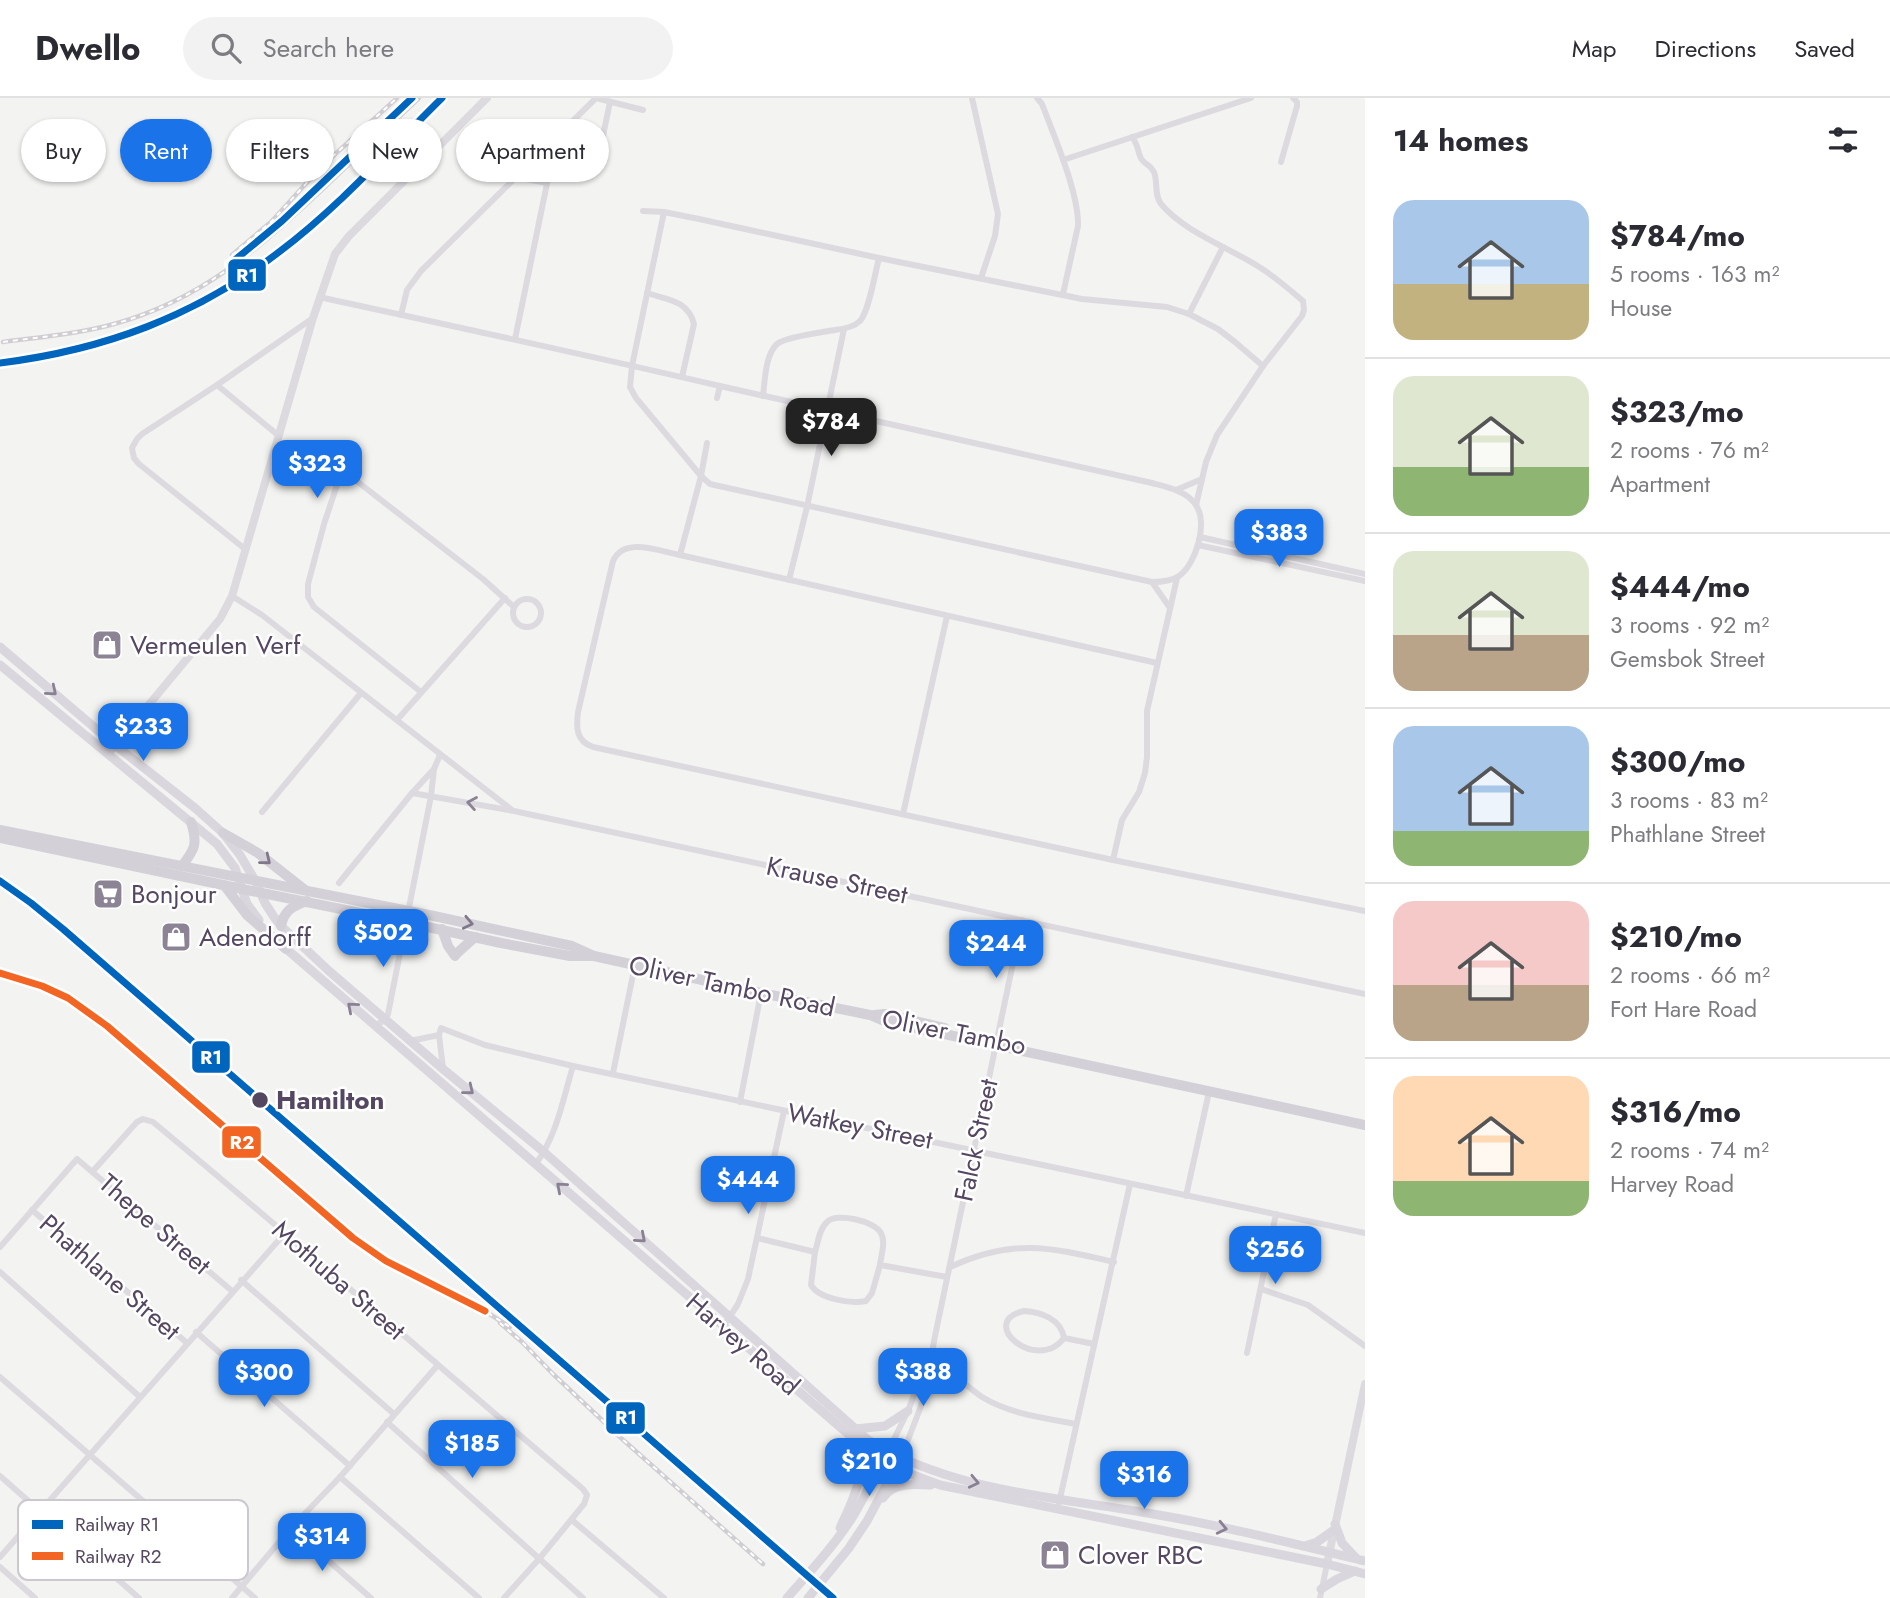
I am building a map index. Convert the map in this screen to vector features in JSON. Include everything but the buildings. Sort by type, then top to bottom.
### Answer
[{"type":"main road","name":"Harvey Road","points":[[0,647],[223,833],[240,855],[271,913],[281,926],[329,971],[544,1152],[731,1317],[855,1434]]},
{"type":"main road","name":"Harvey Road","points":[[0,665],[224,851],[251,911],[285,949],[723,1327],[885,1456],[940,1485],[1059,1504],[1176,1518],[1362,1561]]},
{"type":"main road","points":[[182,866],[196,842],[191,822]]},
{"type":"main road","name":"Oliver Tambo Road","points":[[0,830],[238,877],[307,896],[572,946],[594,956],[870,1015]]},
{"type":"main road","points":[[223,833],[250,847],[307,896],[290,908],[281,926]]},
{"type":"main road","name":"Oliver Tambo Road","points":[[0,838],[224,886],[307,896]]},
{"type":"main road","points":[[224,886],[247,915],[285,949]]},
{"type":"main road","name":"Oliver Tambo Road","points":[[406,916],[475,937],[570,956],[594,956]]},
{"type":"main road","points":[[442,929],[448,946],[455,955],[475,937]]},
{"type":"main road","points":[[321,980],[329,971]]},
{"type":"main road","name":"Oliver Tambo","points":[[870,1015],[884,1021],[1365,1119]]},
{"type":"main road","name":"Oliver Tambo","points":[[997,1043],[1365,1125]]},
{"type":"main road","points":[[828,1552],[857,1488],[861,1468],[855,1434],[892,1423],[908,1411]]},
{"type":"main road","points":[[787,1598],[828,1552],[859,1506],[885,1456]]},
{"type":"main road","name":"Harvey Road","points":[[898,1462],[1059,1504],[1365,1574]]},
{"type":"main road","points":[[849,1548],[867,1521],[898,1462]]},
{"type":"main road","points":[[808,1598],[870,1524],[887,1492],[899,1486],[940,1485]]},
{"type":"main road","points":[[1304,1547],[1317,1542],[1335,1527],[1342,1543],[1362,1561]]},
{"type":"main road","points":[[1320,1594],[1337,1579],[1355,1571]]},
{"type":"street","points":[[108,754],[220,619],[232,596],[313,318],[332,262],[341,245],[487,98]]},
{"type":"street","points":[[576,119],[596,98],[643,110]]},
{"type":"street","points":[[972,98],[998,214],[995,236],[981,278]]},
{"type":"street","points":[[1037,98],[1042,104],[1063,160],[1079,216],[1063,294]]},
{"type":"street","points":[[1063,160],[1251,98]]},
{"type":"street","points":[[1281,162],[1297,106],[1293,98]]},
{"type":"street","points":[[607,119],[610,103]]},
{"type":"street","points":[[1113,860],[1122,820],[1139,792],[1144,773],[1147,757],[1147,712],[1177,578],[1191,563],[1200,537],[1196,505],[1206,462],[1217,435],[1302,316],[1304,306],[1303,301],[1279,280],[1194,231],[1161,203],[1152,169],[1141,160],[1138,146],[1132,137]]},
{"type":"street","points":[[401,314],[404,296],[410,283],[511,182]]},
{"type":"street","points":[[515,340],[547,183],[542,182]]},
{"type":"street","points":[[643,211],[664,212],[1082,299],[1167,307],[1189,314],[1227,335],[1264,366]]},
{"type":"street","points":[[664,212],[630,387],[636,398],[701,476],[715,486],[1152,582],[1177,578]]},
{"type":"street","points":[[1189,314],[1223,247]]},
{"type":"street","points":[[763,396],[771,354],[777,344],[860,322],[879,258]]},
{"type":"street","points":[[647,293],[680,303],[687,308],[693,319],[682,377]]},
{"type":"street","points":[[320,297],[1152,482],[1183,493],[1196,505]]},
{"type":"street","points":[[245,549],[136,461],[132,453],[133,444],[142,433],[313,318]]},
{"type":"street","points":[[789,580],[844,328]]},
{"type":"street","points":[[217,385],[279,436]]},
{"type":"street","points":[[717,398],[720,386]]},
{"type":"street","points":[[680,555],[707,443]]},
{"type":"street","points":[[421,692],[338,628],[309,601],[308,584],[339,479],[347,476],[354,479],[505,598],[514,607],[514,618],[523,626],[530,626],[539,619],[540,607],[531,599],[519,601],[514,607]]},
{"type":"street","points":[[1176,490],[1202,479]]},
{"type":"street","points":[[1200,537],[1365,574]]},
{"type":"street","points":[[1198,545],[1365,581]]},
{"type":"street","points":[[1157,663],[634,546],[615,556],[578,712],[577,732],[582,742],[593,747],[1113,860],[1365,911]]},
{"type":"street","points":[[1152,582],[1170,607]]},
{"type":"street","name":"Krause Street","points":[[232,596],[262,615],[514,811]]},
{"type":"street","points":[[397,720],[505,598]]},
{"type":"street","points":[[903,814],[947,616]]},
{"type":"street","points":[[262,812],[361,693]]},
{"type":"street","points":[[374,1026],[385,1020],[388,1014],[434,769],[440,755]]},
{"type":"street","points":[[339,883],[434,769]]},
{"type":"street","name":"Krause Street","points":[[412,793],[514,811],[1365,994]]},
{"type":"street","name":"Falck Street","points":[[898,1462],[923,1401],[1023,920]]},
{"type":"street","points":[[612,1073],[635,965]]},
{"type":"street","points":[[740,1102],[761,993]]},
{"type":"street","points":[[410,1041],[440,1031],[443,1069]]},
{"type":"street","name":"Watkey Street","points":[[440,1031],[573,1066],[1365,1233]]},
{"type":"street","points":[[535,1165],[553,1132],[573,1066]]},
{"type":"street","points":[[1186,1196],[1209,1092]]},
{"type":"street","points":[[723,1327],[743,1293],[784,1111]]},
{"type":"street","name":"Mothuba Street","points":[[93,1171],[137,1122],[150,1120],[583,1489],[587,1494],[586,1501],[572,1520]]},
{"type":"street","name":"Thepe Street","points":[[32,1210],[77,1159],[233,1291]]},
{"type":"street","points":[[1059,1504],[1130,1184]]},
{"type":"street","points":[[0,1247],[32,1210]]},
{"type":"street","name":"Phathlane Street","points":[[32,1210],[187,1343]]},
{"type":"street","points":[[1247,1353],[1276,1214]]},
{"type":"street","points":[[846,1218],[877,1227],[881,1232],[883,1244],[880,1265],[872,1293],[866,1301],[825,1297],[814,1290],[811,1285],[815,1252],[825,1223],[830,1219],[846,1218]]},
{"type":"street","points":[[50,1500],[285,1233]]},
{"type":"street","points":[[757,1238],[815,1252]]},
{"type":"street","points":[[950,1267],[982,1254],[1023,1247],[1064,1251],[1114,1262]]},
{"type":"street","points":[[880,1265],[947,1277]]},
{"type":"street","points":[[0,1272],[140,1397]]},
{"type":"street","name":"Thepe Street","points":[[241,1280],[394,1414]]},
{"type":"street","points":[[1261,1289],[1308,1306],[1365,1346]]},
{"type":"street","points":[[1017,1312],[1042,1314],[1059,1326],[1063,1338],[1060,1343],[1046,1349],[1023,1347],[1007,1333],[1007,1320],[1017,1312]]},
{"type":"street","name":"Phathlane Street","points":[[196,1332],[350,1466]]},
{"type":"street","points":[[1063,1338],[1094,1344]]},
{"type":"street","points":[[931,1358],[949,1368],[981,1396],[1004,1408],[1076,1424]]},
{"type":"street","name":"Falck Street","points":[[885,1456],[908,1411],[925,1365],[931,1358]]},
{"type":"street","points":[[248,1580],[290,1528],[350,1466],[437,1366]]},
{"type":"street","points":[[0,1377],[142,1500]]},
{"type":"street","points":[[1320,1594],[1365,1384]]},
{"type":"street","points":[[387,1422],[583,1598]]},
{"type":"street","points":[[0,1476],[27,1500]]},
{"type":"street","points":[[340,1477],[479,1598]]},
{"type":"street","points":[[504,1598],[572,1520],[664,1598]]},
{"type":"street","points":[[290,1528],[371,1598]]},
{"type":"street","points":[[0,1557],[18,1536]]},
{"type":"street","points":[[0,1567],[35,1598]]},
{"type":"street","points":[[119,1580],[139,1598]]},
{"type":"street","points":[[234,1580],[255,1598]]},
{"type":"street","points":[[232,1598],[248,1580]]},
{"type":"railway","points":[[232,255],[272,221],[321,167],[397,98]]},
{"type":"railway","points":[[3,342],[73,333],[114,324],[176,300],[203,285],[278,230],[419,98]]},
{"type":"railway","points":[[0,363],[76,349],[112,339],[147,327],[215,295],[301,235],[363,178],[442,98]]},
{"type":"railway","points":[[0,881],[63,929],[833,1598]]},
{"type":"railway","points":[[0,973],[42,986],[68,998],[107,1026],[353,1238],[386,1261],[469,1301],[510,1327]]},
{"type":"railway","points":[[500,1323],[621,1438],[763,1564]]},
{"type":"rail line","name":"R1","points":[[230,264],[282,221],[412,98]]},
{"type":"rail line","name":"R1","points":[[0,363],[76,349],[112,339],[147,327],[215,295],[301,235],[363,178],[442,98]]},
{"type":"rail line","name":"R1","points":[[0,881],[63,929],[833,1598]]},
{"type":"rail line","name":"R2","points":[[0,973],[42,986],[68,998],[107,1026],[353,1238],[386,1261],[485,1311]]},
{"type":"place","name":"Vermeulen Verf","points":[[107,645]]},
{"type":"place","name":"Bonjour","points":[[108,894]]},
{"type":"place","name":"Adendorff","points":[[176,937]]},
{"type":"place","name":"Hamilton","points":[[260,1100]]},
{"type":"place","name":"Clover RBC","points":[[1055,1555]]}]
